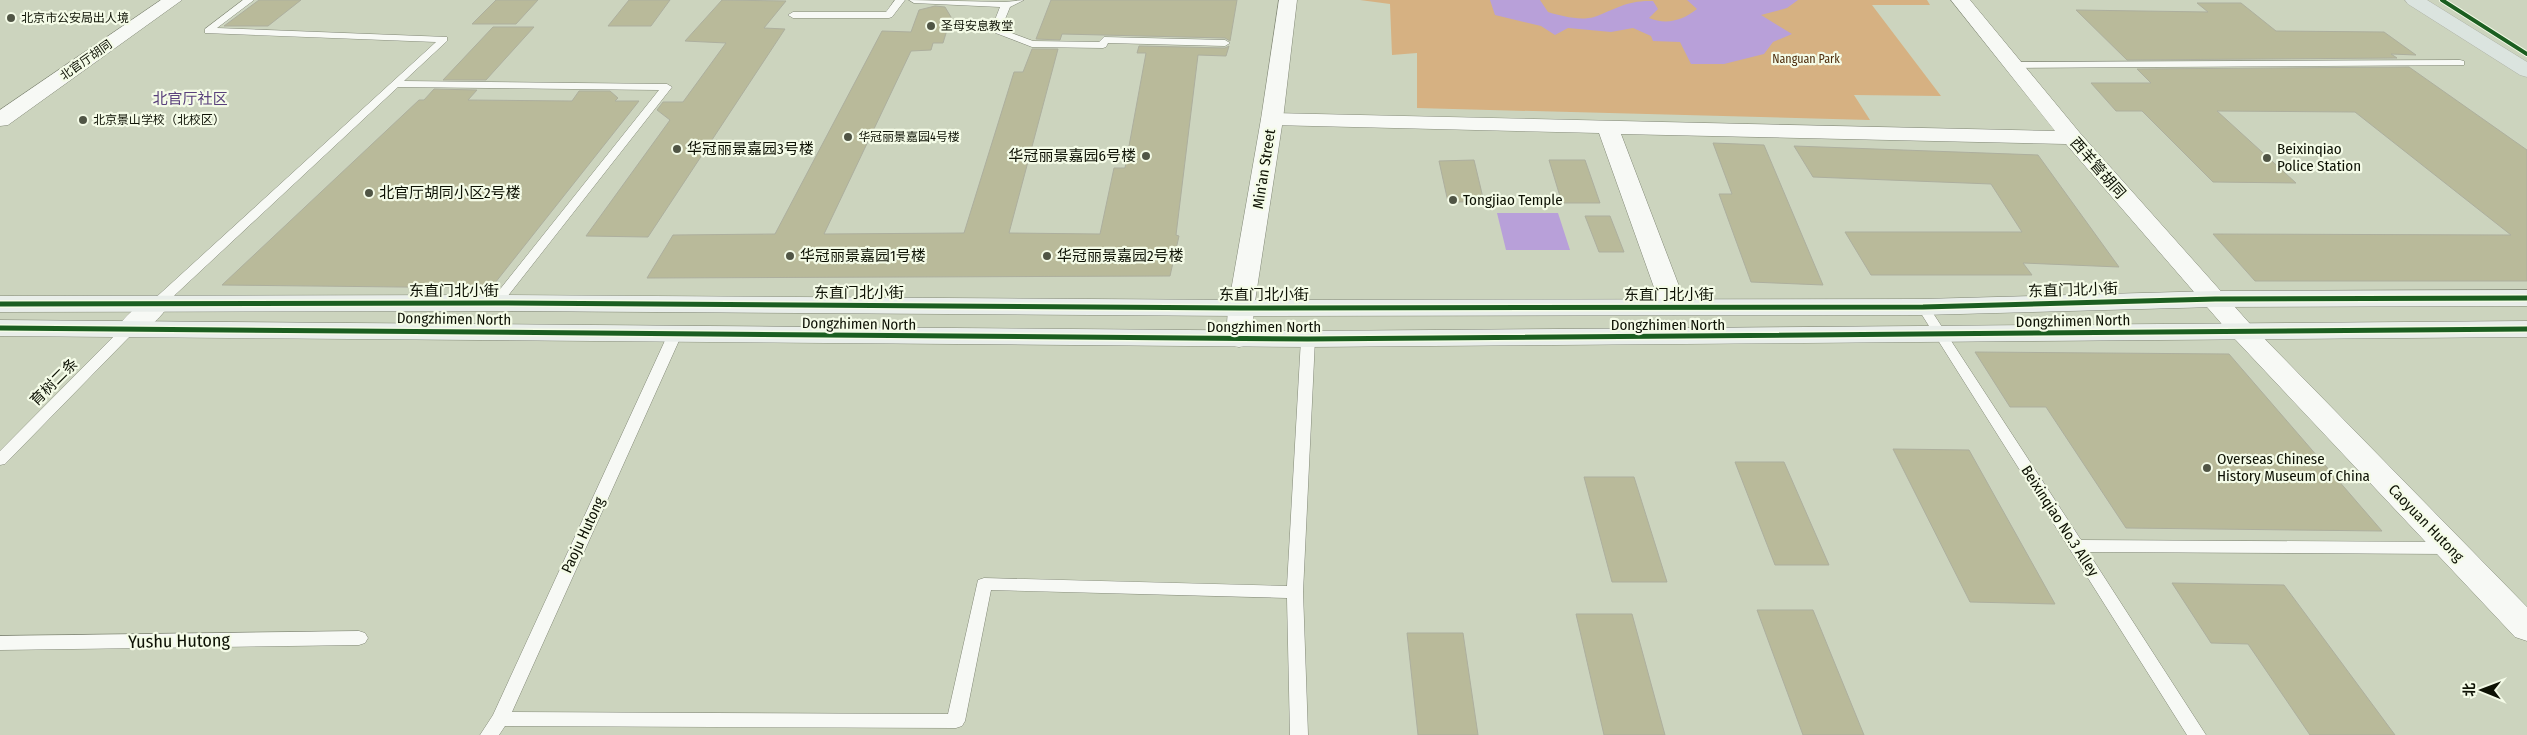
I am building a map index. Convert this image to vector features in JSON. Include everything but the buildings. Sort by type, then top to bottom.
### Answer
[{"type":"main road","points":[[2414,0],[2527,72]]},
{"type":"main road","points":[[2442,0],[2527,54]]},
{"type":"main road","name":"东直门北小街","points":[[0,304],[495,303],[1241,308],[1674,308],[1923,307],[2215,299],[2527,298]]},
{"type":"main road","name":"Dongzhimen North","points":[[0,328],[1239,339],[1940,336],[2527,329]]},
{"type":"street","name":"北官厅胡同","points":[[0,120],[173,0]]},
{"type":"street","name":"Min'an Street","points":[[1239,339],[1241,308],[1272,119],[1288,0]]},
{"type":"street","name":"西羊管胡同","points":[[1960,0],[2072,138],[2242,331]]},
{"type":"street","points":[[1272,119],[2072,138]]},
{"type":"street","points":[[1607,126],[1674,308]]},
{"type":"street","points":[[130,328],[157,304]]},
{"type":"street","name":"Caoyuan Hutong","points":[[2242,331],[2527,628]]},
{"type":"lane","points":[[157,304],[444,39],[208,31],[249,0]]},
{"type":"lane","points":[[793,15],[889,15],[900,0]]},
{"type":"lane","points":[[914,0],[1006,4],[1019,0]]},
{"type":"lane","points":[[1006,4],[996,30],[1032,44],[1103,45],[1104,40],[1225,43]]},
{"type":"lane","points":[[2013,65],[2460,63]]},
{"type":"lane","points":[[396,84],[667,87],[495,303]]},
{"type":"lane","name":"Beixinqiao No.3 Alley","points":[[1923,307],[2197,735]]},
{"type":"lane","name":"育树二条","points":[[0,460],[130,328]]},
{"type":"lane","name":"Paoju Hutong","points":[[489,735],[500,719],[675,334]]},
{"type":"lane","points":[[1299,735],[1295,592],[1308,339]]},
{"type":"lane","points":[[2076,546],[2450,548]]},
{"type":"lane","points":[[500,719],[956,721],[984,584],[1295,592]]},
{"type":"lane","name":"Yushu Hutong","points":[[0,643],[359,638]]},
{"type":"green space","name":"Nanguan Park","points":[[1360,0],[1927,0],[1930,5],[1872,5],[1941,96],[1854,95],[1870,120],[1417,108],[1417,53],[1392,55],[1390,4]]},
{"type":"shaded area","points":[[1490,0],[1540,0],[1548,12],[1577,18],[1594,17],[1636,2],[1653,1],[1658,9],[1649,18],[1674,21],[1697,9],[1687,0],[1798,0],[1787,8],[1761,15],[1792,34],[1773,42],[1764,54],[1724,64],[1691,64],[1680,42],[1653,41],[1651,36],[1633,28],[1611,32],[1568,28],[1555,35],[1541,26],[1495,15]]},
{"type":"shaded area","points":[[1497,213],[1558,213],[1570,250],[1506,250]]},
{"type":"cycle path","points":[[2442,0],[2527,54]]},
{"type":"cycle path","points":[[0,304],[495,303],[1241,308],[1923,307],[2215,299],[2527,298]]},
{"type":"cycle path","points":[[0,328],[1308,339],[2527,329]]},
{"type":"place","name":"北京市公安局出人境","points":[[11,18]]},
{"type":"place","name":"圣母安息教堂","points":[[931,26]]},
{"type":"place","name":"北京景山学校（北校区）","points":[[83,120]]},
{"type":"place","name":"华冠丽景嘉园4号楼","points":[[848,137]]},
{"type":"place","name":"华冠丽景嘉园3号楼","points":[[677,149]]},
{"type":"place","name":"华冠丽景嘉园6号楼","points":[[1146,156]]},
{"type":"place","name":"Beixinqiao Police Station","points":[[2267,158]]},
{"type":"place","name":"北官厅胡同小区2号楼","points":[[369,193]]},
{"type":"place","name":"Tongjiao Temple","points":[[1453,200]]},
{"type":"place","name":"华冠丽景嘉园1号楼","points":[[790,256]]},
{"type":"place","name":"华冠丽景嘉园2号楼","points":[[1047,256]]},
{"type":"place","name":"Overseas Chinese History Museum of China","points":[[2207,468]]},
{"type":"district","name":"北官厅社区","points":[[190,99]]}]
